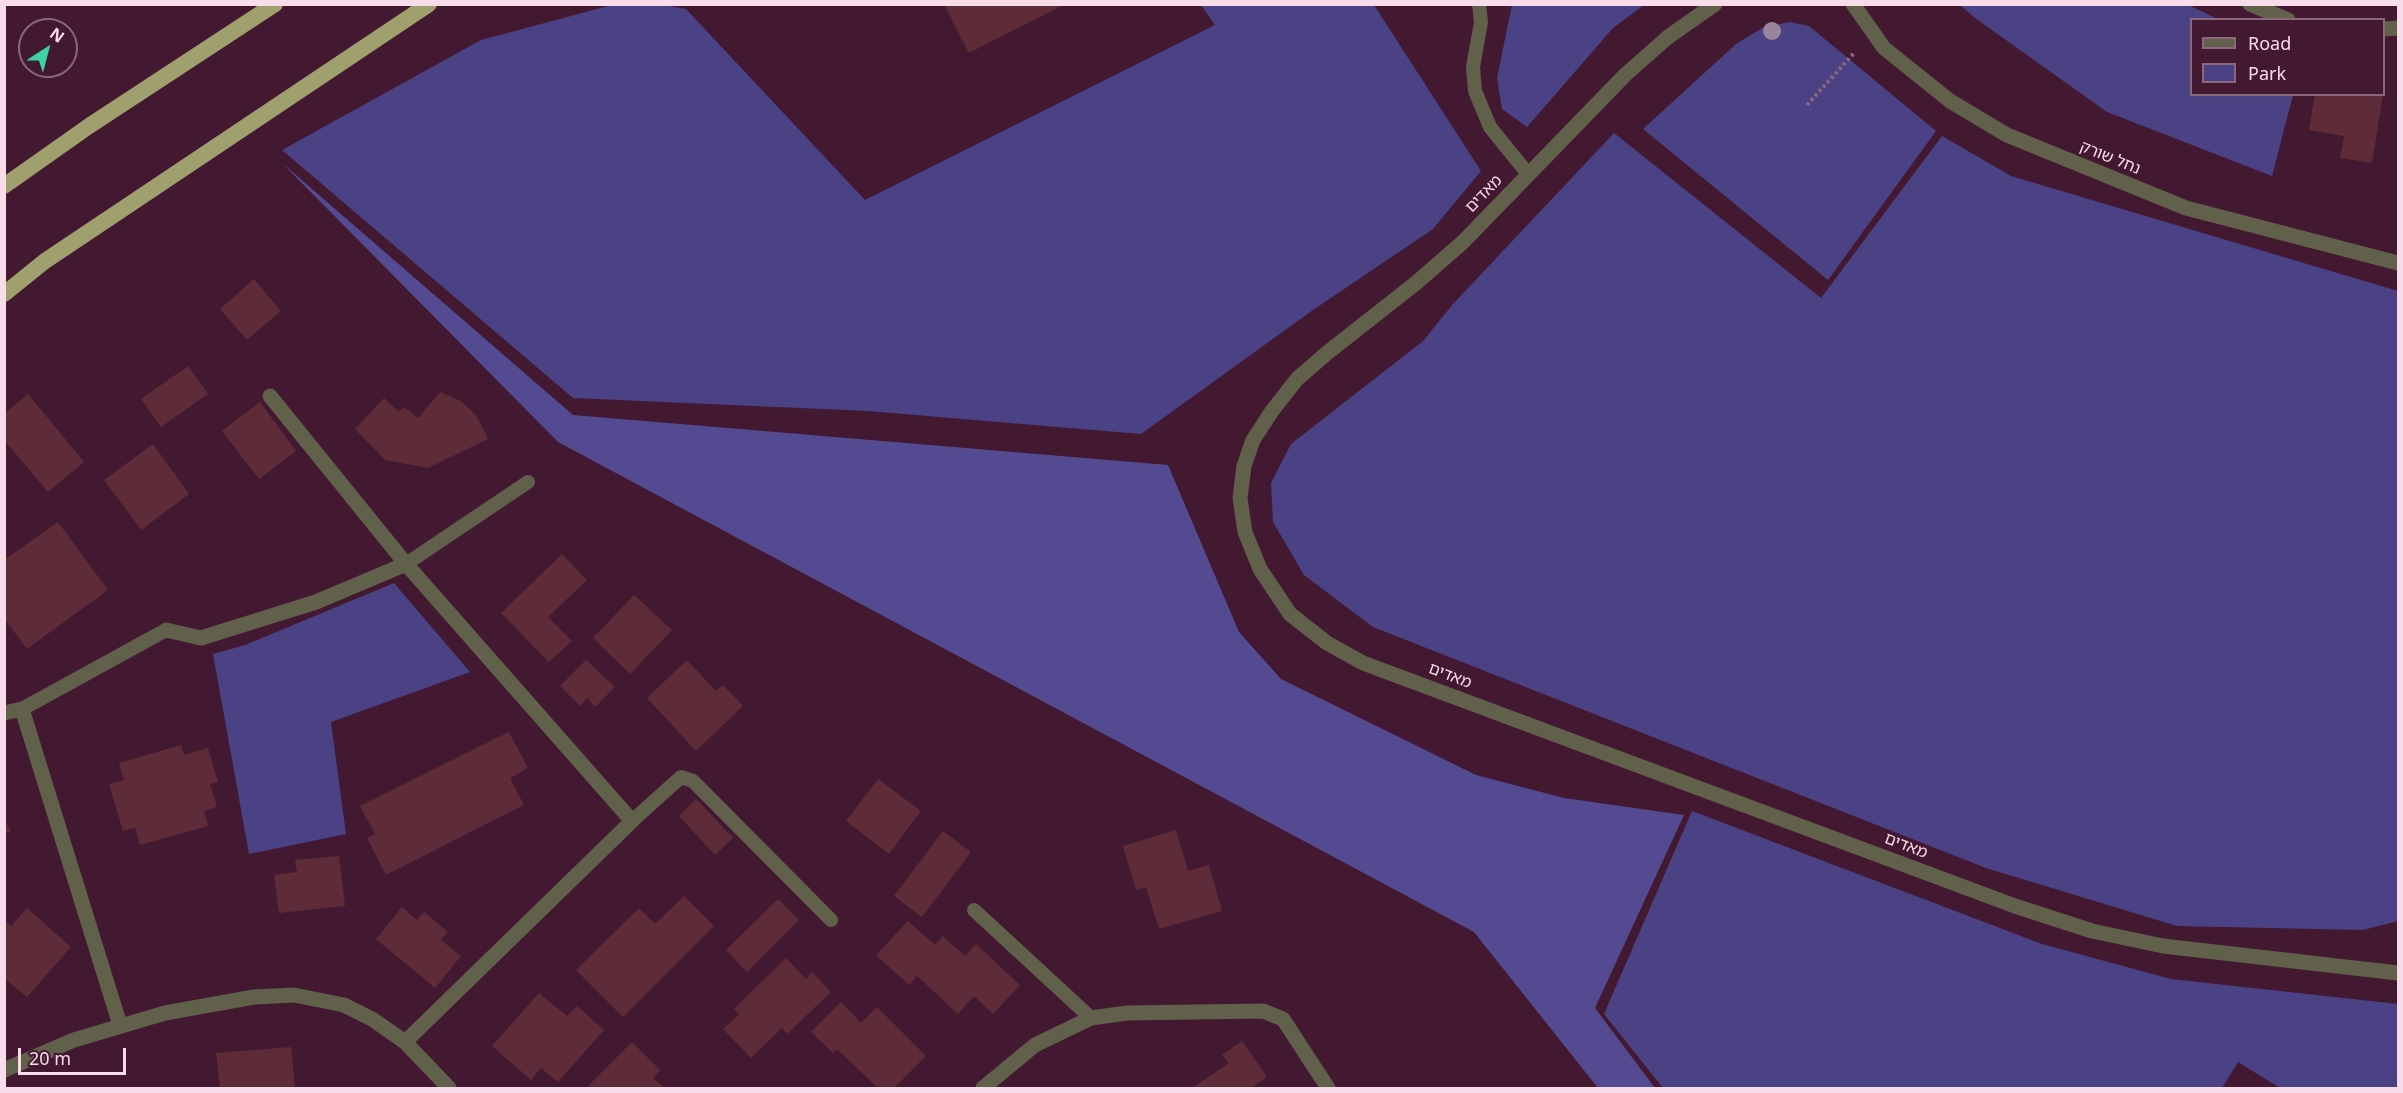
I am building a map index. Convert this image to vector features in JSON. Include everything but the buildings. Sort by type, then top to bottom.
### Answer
[{"type":"highway","points":[[4,186],[89,126],[275,4]]},
{"type":"highway","points":[[4,294],[45,261],[429,4]]},
{"type":"street","name":"מאדים","points":[[1715,4],[1668,37],[1626,75],[1464,242],[1297,379],[1253,440],[1244,466],[1240,498],[1245,532],[1260,569],[1290,614],[1327,642],[1363,663],[2026,910],[2092,931],[2163,946],[2398,973]]},
{"type":"street","name":"נחל שורק","points":[[1853,4],[1884,48],[1950,100],[2007,135],[2186,208],[2398,263]]},
{"type":"street","points":[[2250,4],[2283,18]]},
{"type":"street","points":[[270,396],[406,564],[632,821],[405,1042]]},
{"type":"street","points":[[165,630],[201,638],[316,602],[406,564]]},
{"type":"street","points":[[4,713],[22,709],[120,1025]]},
{"type":"street","points":[[4,1070],[74,1040],[120,1025],[210,1004],[254,997],[294,995],[344,1005],[372,1019],[405,1042],[449,1089]]},
{"type":"street","points":[[983,1089],[1035,1045],[1091,1018],[1127,1012],[1263,1011],[1283,1018],[1329,1089]]},
{"type":"lane","points":[[1479,4],[1481,22],[1473,67],[1475,91],[1490,127],[1528,174]]},
{"type":"lane","points":[[406,564],[528,482]]},
{"type":"lane","points":[[22,709],[165,630]]},
{"type":"lane","points":[[632,821],[681,777],[693,781],[831,920]]},
{"type":"lane","points":[[974,910],[1091,1018]]},
{"type":"path","points":[[1808,105],[1873,33]]},
{"type":"green space","points":[[1512,4],[1644,5],[1613,28],[1527,127],[1502,109],[1497,78]]},
{"type":"green space","points":[[612,5],[663,5],[686,9],[865,200],[1215,25],[1201,5],[1374,5],[1481,171],[1433,229],[1313,310],[1141,434],[868,411],[573,398],[282,150],[481,40]]},
{"type":"green space","points":[[1960,5],[2188,5],[2216,18],[2190,18],[2190,96],[2293,96],[2272,176],[2107,112]]},
{"type":"green space","points":[[1790,22],[1809,26],[1936,131],[1828,280],[1643,129],[1736,44],[1764,27]]},
{"type":"green space","points":[[1614,133],[1821,298],[1942,136],[2011,176],[2398,291],[2398,921],[2363,930],[2177,926],[1986,868],[1373,627],[1304,575],[1273,522],[1271,483],[1291,444],[1423,341],[1453,304]]},
{"type":"green space","points":[[394,583],[470,672],[331,722],[346,834],[249,854],[213,654],[245,645]]},
{"type":"green space","points":[[1692,811],[2042,944],[2171,979],[2398,1004],[2398,1088],[2280,1088],[2238,1062],[2222,1088],[1663,1088],[1604,1014]]},
{"type":"shaded area","points":[[282,163],[573,415],[1168,465],[1239,632],[1281,679],[1476,775],[1564,798],[1684,815],[1595,1008],[1655,1088],[1598,1088],[1474,932],[558,442]]}]
